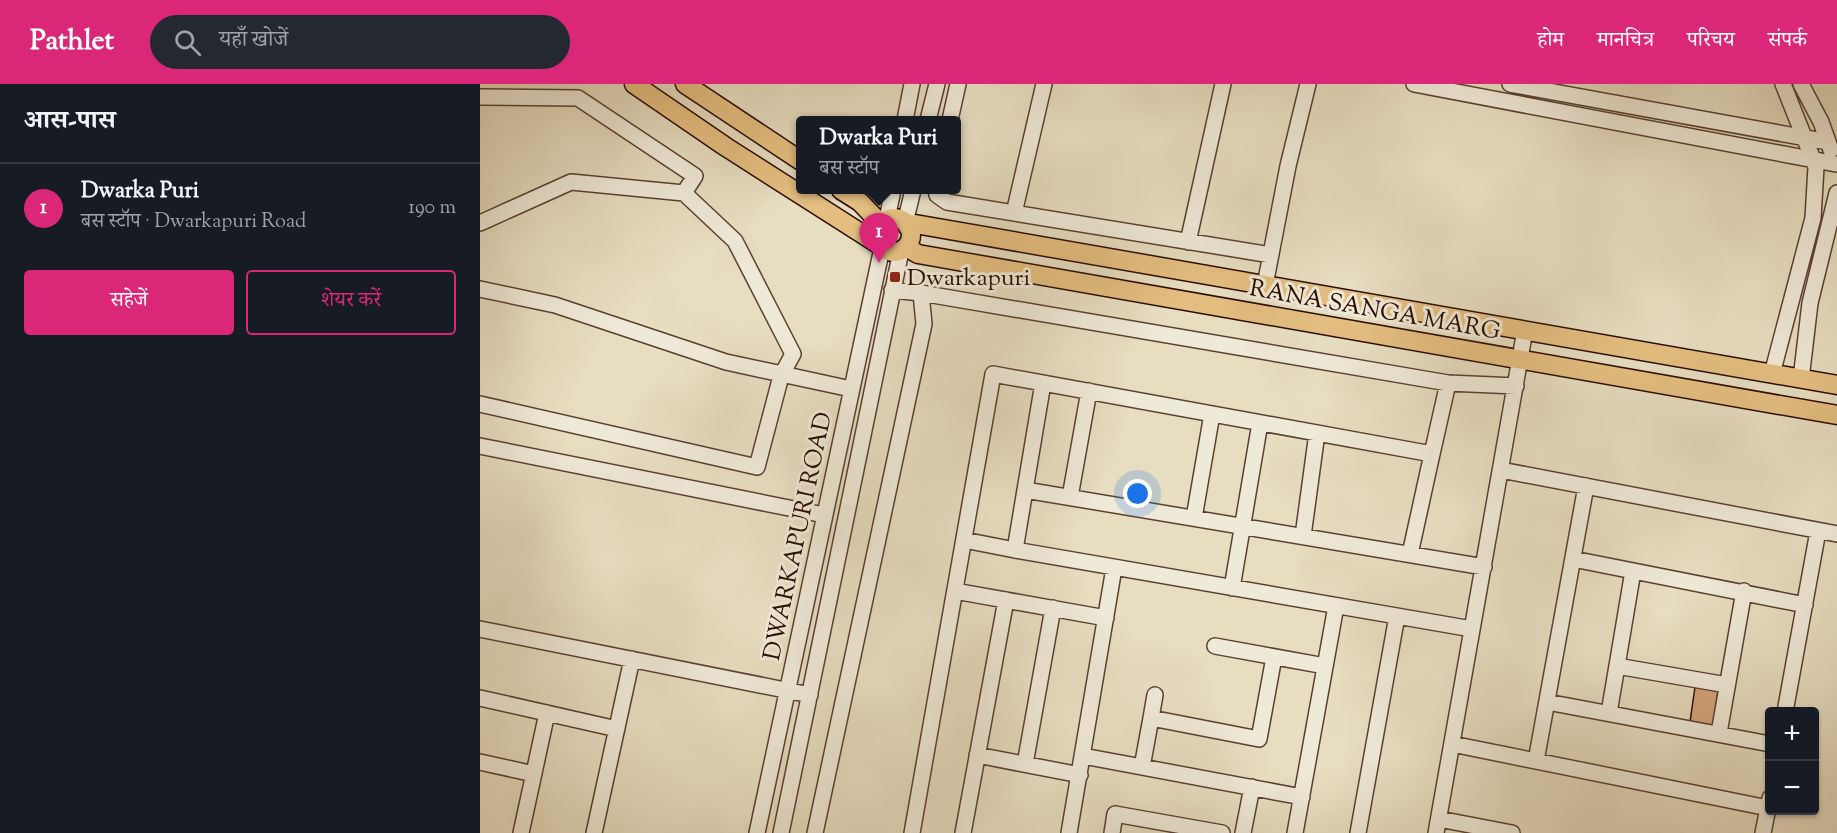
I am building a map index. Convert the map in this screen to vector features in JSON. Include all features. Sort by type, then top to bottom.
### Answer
[{"type":"main road","points":[[634,84],[796,192]]},
{"type":"main road","points":[[685,84],[796,158]]},
{"type":"main road","points":[[799,194],[891,252],[903,249],[910,237],[895,223],[848,194]]},
{"type":"main road","points":[[880,246],[877,233],[895,223]]},
{"type":"main road","name":"RANA SANGA MARG","points":[[895,223],[915,224],[1837,385]]},
{"type":"main road","name":"RANA SANGA MARG","points":[[903,249],[918,254],[1837,415]]},
{"type":"street","points":[[906,116],[912,84]]},
{"type":"street","points":[[929,116],[937,84]]},
{"type":"street","points":[[951,116],[958,84]]},
{"type":"street","points":[[1014,213],[1044,84]]},
{"type":"street","points":[[1188,242],[1223,84]]},
{"type":"street","points":[[1265,285],[1288,166],[1308,84]]},
{"type":"street","points":[[1414,84],[1813,157],[1836,166]]},
{"type":"street","points":[[1510,84],[1536,86],[1828,142]]},
{"type":"street","points":[[1772,374],[1813,219],[1816,167],[1783,84]]},
{"type":"street","points":[[1801,84],[1828,142],[1836,166]]},
{"type":"street","points":[[480,97],[578,98],[694,176],[684,193]]},
{"type":"street","points":[[480,223],[572,183],[684,193],[735,241],[794,354],[781,376],[757,467],[480,405]]},
{"type":"street","points":[[1801,379],[1810,303],[1837,193]]},
{"type":"street","points":[[893,194],[895,223]]},
{"type":"street","points":[[895,223],[910,194]]},
{"type":"street","points":[[937,194],[947,202],[1271,255]]},
{"type":"street","points":[[1805,252],[1823,252],[1837,239]]},
{"type":"street","name":"DWARKAPURI ROAD","points":[[757,833],[880,246]]},
{"type":"street","name":"DWARKAPURI ROAD","points":[[781,833],[892,290],[903,249]]},
{"type":"street","points":[[480,289],[555,305],[726,362],[781,376],[851,389]]},
{"type":"street","points":[[892,290],[921,293],[1448,383],[1516,386]]},
{"type":"street","points":[[815,833],[924,324],[921,293]]},
{"type":"street","points":[[1512,833],[1438,826],[1525,330]]},
{"type":"street","points":[[912,833],[993,374],[1432,454]]},
{"type":"street","points":[[1015,550],[1043,383]]},
{"type":"street","points":[[1410,554],[1448,383]]},
{"type":"street","points":[[1070,497],[1089,391]]},
{"type":"street","points":[[1194,518],[1212,414]]},
{"type":"street","points":[[1232,588],[1260,423]]},
{"type":"street","points":[[1303,536],[1317,433]]},
{"type":"street","points":[[480,446],[824,515]]},
{"type":"street","points":[[1501,470],[1837,534]]},
{"type":"street","points":[[1536,761],[1586,486]]},
{"type":"street","points":[[1024,490],[1484,567]]},
{"type":"street","points":[[1786,707],[1818,531]]},
{"type":"street","points":[[964,540],[1472,629]]},
{"type":"street","points":[[1573,559],[1744,591],[1805,605]]},
{"type":"street","points":[[1069,833],[1114,568]]},
{"type":"street","points":[[1609,713],[1633,571]]},
{"type":"street","points":[[955,591],[1106,618]]},
{"type":"street","points":[[1719,733],[1744,591]]},
{"type":"street","points":[[963,833],[1006,600]]},
{"type":"street","points":[[1295,833],[1336,606]]},
{"type":"street","points":[[1025,764],[1053,608]]},
{"type":"street","points":[[1358,833],[1397,616]]},
{"type":"street","points":[[480,629],[810,695]]},
{"type":"street","points":[[1215,646],[1325,666]]},
{"type":"street","points":[[1151,718],[1259,739],[1274,657]]},
{"type":"street","points":[[594,833],[632,659]]},
{"type":"street","points":[[1617,666],[1727,685]]},
{"type":"street","points":[[1143,767],[1155,695]]},
{"type":"street","points":[[480,698],[617,729]]},
{"type":"street","points":[[1547,702],[1765,743]]},
{"type":"street","points":[[521,833],[547,713]]},
{"type":"street","points":[[1452,744],[1765,802]]},
{"type":"street","points":[[977,755],[1080,775]]},
{"type":"street","points":[[1083,756],[1302,797]]},
{"type":"street","points":[[480,762],[534,774]]},
{"type":"street","points":[[1243,833],[1252,788]]},
{"type":"street","points":[[1112,833],[1115,814],[1222,833]]},
{"type":"street","points":[[1763,833],[1767,815]]},
{"type":"building","points":[[1695,687],[1718,691],[1713,726],[1690,722]]},
{"type":"place","name":"Dwarka Puri","points":[[879,263]]},
{"type":"place","name":"Dwarkapuri","points":[[895,277]]}]
